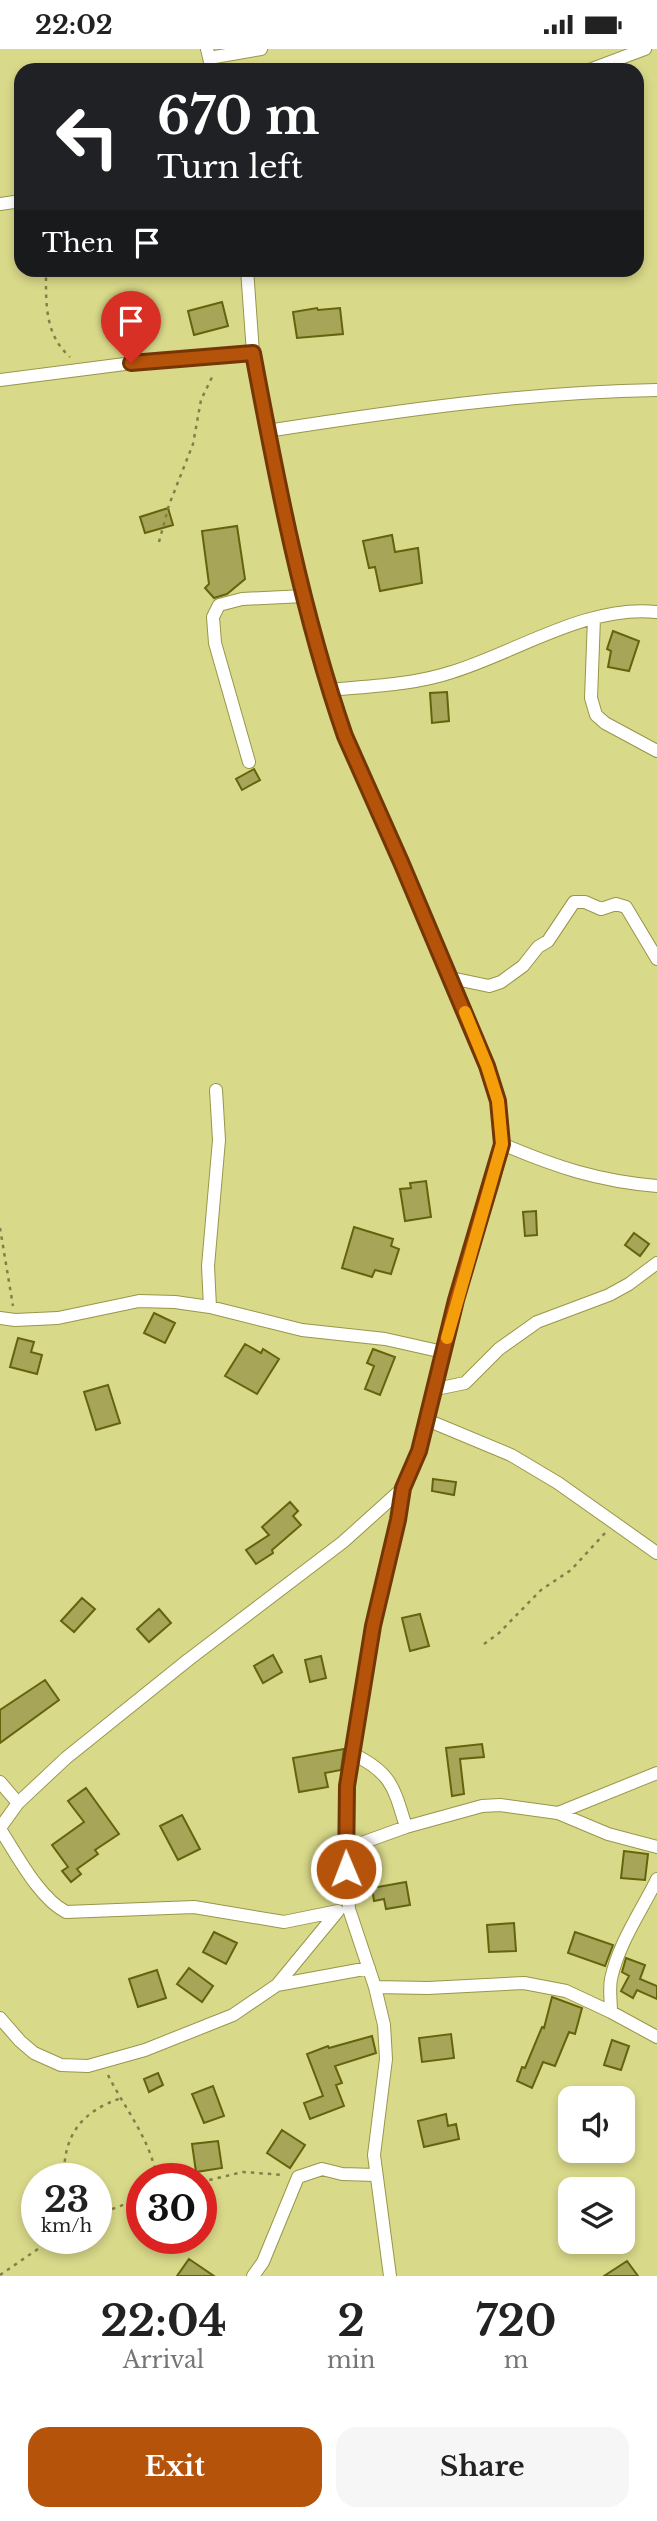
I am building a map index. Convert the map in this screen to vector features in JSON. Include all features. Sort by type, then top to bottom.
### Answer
[{"type":"street","points":[[209,59],[261,49]]},
{"type":"street","points":[[608,63],[645,49]]},
{"type":"street","points":[[248,277],[253,353],[267,431],[304,596],[329,690],[345,736],[487,1066],[498,1101],[502,1144],[456,1300],[419,1451],[403,1488],[373,1626],[347,1786],[343,1910],[369,1968],[384,2025],[386,2059],[374,2155],[390,2276]]},
{"type":"street","points":[[0,380],[156,360],[253,353]]},
{"type":"street","points":[[267,431],[478,402],[657,390]]},
{"type":"street","points":[[249,761],[215,643],[213,617],[219,605],[242,599],[304,596]]},
{"type":"street","points":[[329,690],[404,682],[450,673],[594,618],[637,610],[657,612]]},
{"type":"street","points":[[594,618],[591,698],[596,715],[605,723],[657,751]]},
{"type":"street","points":[[451,978],[489,986],[501,982],[531,958],[538,947],[552,936],[568,907],[580,901],[601,909],[616,904],[626,907],[657,959]]},
{"type":"street","points":[[210,1307],[208,1266],[219,1140],[216,1090]]},
{"type":"street","points":[[502,1144],[561,1168],[597,1179],[657,1186]]},
{"type":"street","points":[[436,1389],[465,1383],[499,1349],[537,1322],[609,1295],[629,1284],[657,1262]]},
{"type":"street","points":[[0,1318],[58,1318],[139,1301],[175,1302],[210,1307],[302,1330],[385,1339],[443,1352]]},
{"type":"street","points":[[427,1420],[511,1455],[558,1483],[657,1553]]},
{"type":"street","points":[[343,1910],[284,1922],[194,1907],[66,1912],[55,1906],[45,1895],[0,1829],[18,1803],[65,1759],[343,1542],[403,1488]]},
{"type":"street","points":[[353,1754],[382,1771],[391,1783],[406,1827]]},
{"type":"street","points":[[558,1813],[657,1773]]},
{"type":"street","points":[[0,1782],[18,1803]]},
{"type":"street","points":[[345,1849],[406,1827],[482,1806],[500,1805],[558,1813],[608,1834],[657,1847]]},
{"type":"street","points":[[611,2012],[610,1981],[617,1959],[637,1913],[657,1879]]},
{"type":"street","points":[[0,2018],[34,2053],[61,2065],[88,2066],[145,2050],[233,2015],[277,1985],[343,1910]]},
{"type":"street","points":[[277,1985],[369,1968]]},
{"type":"street","points":[[375,1987],[428,1988],[524,1983],[566,1991],[657,2037]]},
{"type":"street","points":[[253,2276],[263,2262],[298,2177],[322,2169],[342,2174],[375,2175]]},
{"type":"path","points":[[46,277],[46,305],[54,339],[83,369]]},
{"type":"path","points":[[159,542],[169,505],[193,444],[206,387],[223,357]]},
{"type":"path","points":[[0,1229],[15,1320]]},
{"type":"path","points":[[484,1644],[499,1633],[527,1602],[571,1570],[614,1523]]},
{"type":"path","points":[[102,2063],[155,2163]]},
{"type":"path","points":[[66,2163],[68,2147],[78,2124],[90,2112],[121,2098]]},
{"type":"path","points":[[217,2178],[243,2172],[298,2177]]},
{"type":"path","points":[[0,2275],[31,2254]]},
{"type":"building","points":[[222,302],[228,326],[194,335],[188,311]]},
{"type":"building","points":[[340,308],[343,334],[297,338],[293,312]]},
{"type":"building","points":[[168,508],[173,525],[145,533],[140,517]]},
{"type":"building","points":[[237,526],[245,579],[227,594],[214,598],[205,588],[209,584],[202,531]]},
{"type":"building","points":[[392,535],[395,552],[418,548],[422,583],[380,591],[375,567],[369,568],[363,541]]},
{"type":"building","points":[[613,631],[639,641],[629,671],[608,667],[611,651],[607,649]]},
{"type":"building","points":[[447,692],[449,721],[432,723],[430,693]]},
{"type":"building","points":[[254,769],[260,780],[242,790],[236,779]]},
{"type":"building","points":[[426,1181],[431,1217],[405,1221],[400,1189],[411,1188],[410,1183]]},
{"type":"building","points":[[536,1211],[537,1235],[525,1236],[523,1212]]},
{"type":"building","points":[[354,1227],[393,1239],[391,1246],[399,1249],[391,1274],[375,1270],[372,1277],[342,1268]]},
{"type":"building","points":[[634,1233],[649,1244],[640,1256],[625,1245]]},
{"type":"building","points":[[154,1313],[175,1323],[165,1343],[144,1333]]},
{"type":"building","points":[[18,1338],[34,1342],[31,1352],[42,1355],[37,1374],[10,1367]]},
{"type":"building","points":[[245,1344],[261,1353],[263,1349],[279,1359],[257,1394],[225,1376]]},
{"type":"building","points":[[373,1349],[395,1357],[380,1395],[365,1389],[374,1366],[367,1363]]},
{"type":"building","points":[[108,1385],[120,1423],[96,1430],[84,1392]]},
{"type":"building","points":[[433,1479],[456,1482],[454,1495],[432,1491]]},
{"type":"building","points":[[290,1502],[298,1511],[293,1516],[301,1525],[272,1550],[273,1553],[256,1564],[246,1550],[269,1535],[262,1527]]},
{"type":"building","points":[[82,1598],[95,1609],[74,1632],[61,1621]]},
{"type":"building","points":[[159,1609],[171,1623],[149,1642],[137,1629]]},
{"type":"building","points":[[420,1614],[429,1646],[410,1651],[402,1618]]},
{"type":"building","points":[[273,1655],[282,1672],[263,1683],[254,1666]]},
{"type":"building","points":[[321,1656],[326,1678],[310,1682],[305,1660]]},
{"type":"building","points":[[45,1680],[59,1700],[0,1743],[0,1710]]},
{"type":"building","points":[[482,1744],[484,1757],[460,1759],[464,1794],[452,1796],[446,1748]]},
{"type":"building","points":[[344,1749],[341,1770],[325,1773],[328,1787],[299,1792],[293,1758]]},
{"type":"building","points":[[86,1788],[119,1834],[95,1850],[98,1854],[77,1869],[81,1874],[71,1882],[62,1871],[68,1867],[52,1845],[84,1822],[68,1801]]},
{"type":"building","points":[[182,1815],[200,1849],[178,1860],[160,1826]]},
{"type":"building","points":[[624,1851],[648,1854],[645,1880],[621,1878]]},
{"type":"building","points":[[406,1882],[410,1905],[386,1909],[384,1899],[374,1901],[372,1888]]},
{"type":"building","points":[[514,1923],[516,1951],[489,1952],[487,1925]]},
{"type":"building","points":[[214,1932],[237,1943],[226,1964],[203,1952]]},
{"type":"building","points":[[575,1932],[613,1945],[605,1966],[568,1953]]},
{"type":"building","points":[[626,1958],[645,1965],[640,1979],[657,1986],[657,1999],[637,1990],[633,1998],[621,1991],[629,1976],[622,1972]]},
{"type":"building","points":[[189,1968],[213,1986],[202,2002],[177,1984]]},
{"type":"building","points":[[157,1970],[166,1998],[138,2007],[129,1979]]},
{"type":"building","points":[[552,1997],[582,2008],[575,2034],[569,2032],[555,2066],[543,2062],[532,2088],[517,2081],[542,2027],[544,2028]]},
{"type":"building","points":[[451,2034],[454,2058],[422,2062],[419,2038]]},
{"type":"building","points":[[372,2036],[376,2053],[335,2066],[342,2083],[336,2085],[344,2106],[310,2119],[304,2103],[323,2096],[307,2054],[328,2046],[329,2048]]},
{"type":"building","points":[[612,2040],[629,2046],[621,2070],[604,2065]]},
{"type":"building","points":[[158,2073],[163,2085],[149,2092],[144,2079]]},
{"type":"building","points":[[213,2086],[224,2116],[204,2123],[192,2094]]},
{"type":"building","points":[[446,2114],[448,2126],[456,2124],[459,2139],[424,2147],[418,2121]]},
{"type":"building","points":[[282,2130],[305,2145],[290,2168],[267,2153]]},
{"type":"building","points":[[218,2141],[222,2168],[217,2169],[217,2163],[195,2163],[192,2144]]},
{"type":"building","points":[[189,2259],[214,2276],[177,2276]]},
{"type":"building","points":[[627,2261],[638,2276],[604,2276]]},
{"type":"slow traffic","points":[[447,1338],[502,1144],[498,1101],[465,1012]]},
{"type":"route","points":[[131,363],[253,353],[288,526],[313,635],[329,690],[345,736],[472,1028],[498,1101],[502,1144],[493,1182],[456,1300],[419,1451],[403,1488],[373,1626],[347,1786],[346,1869]]}]
